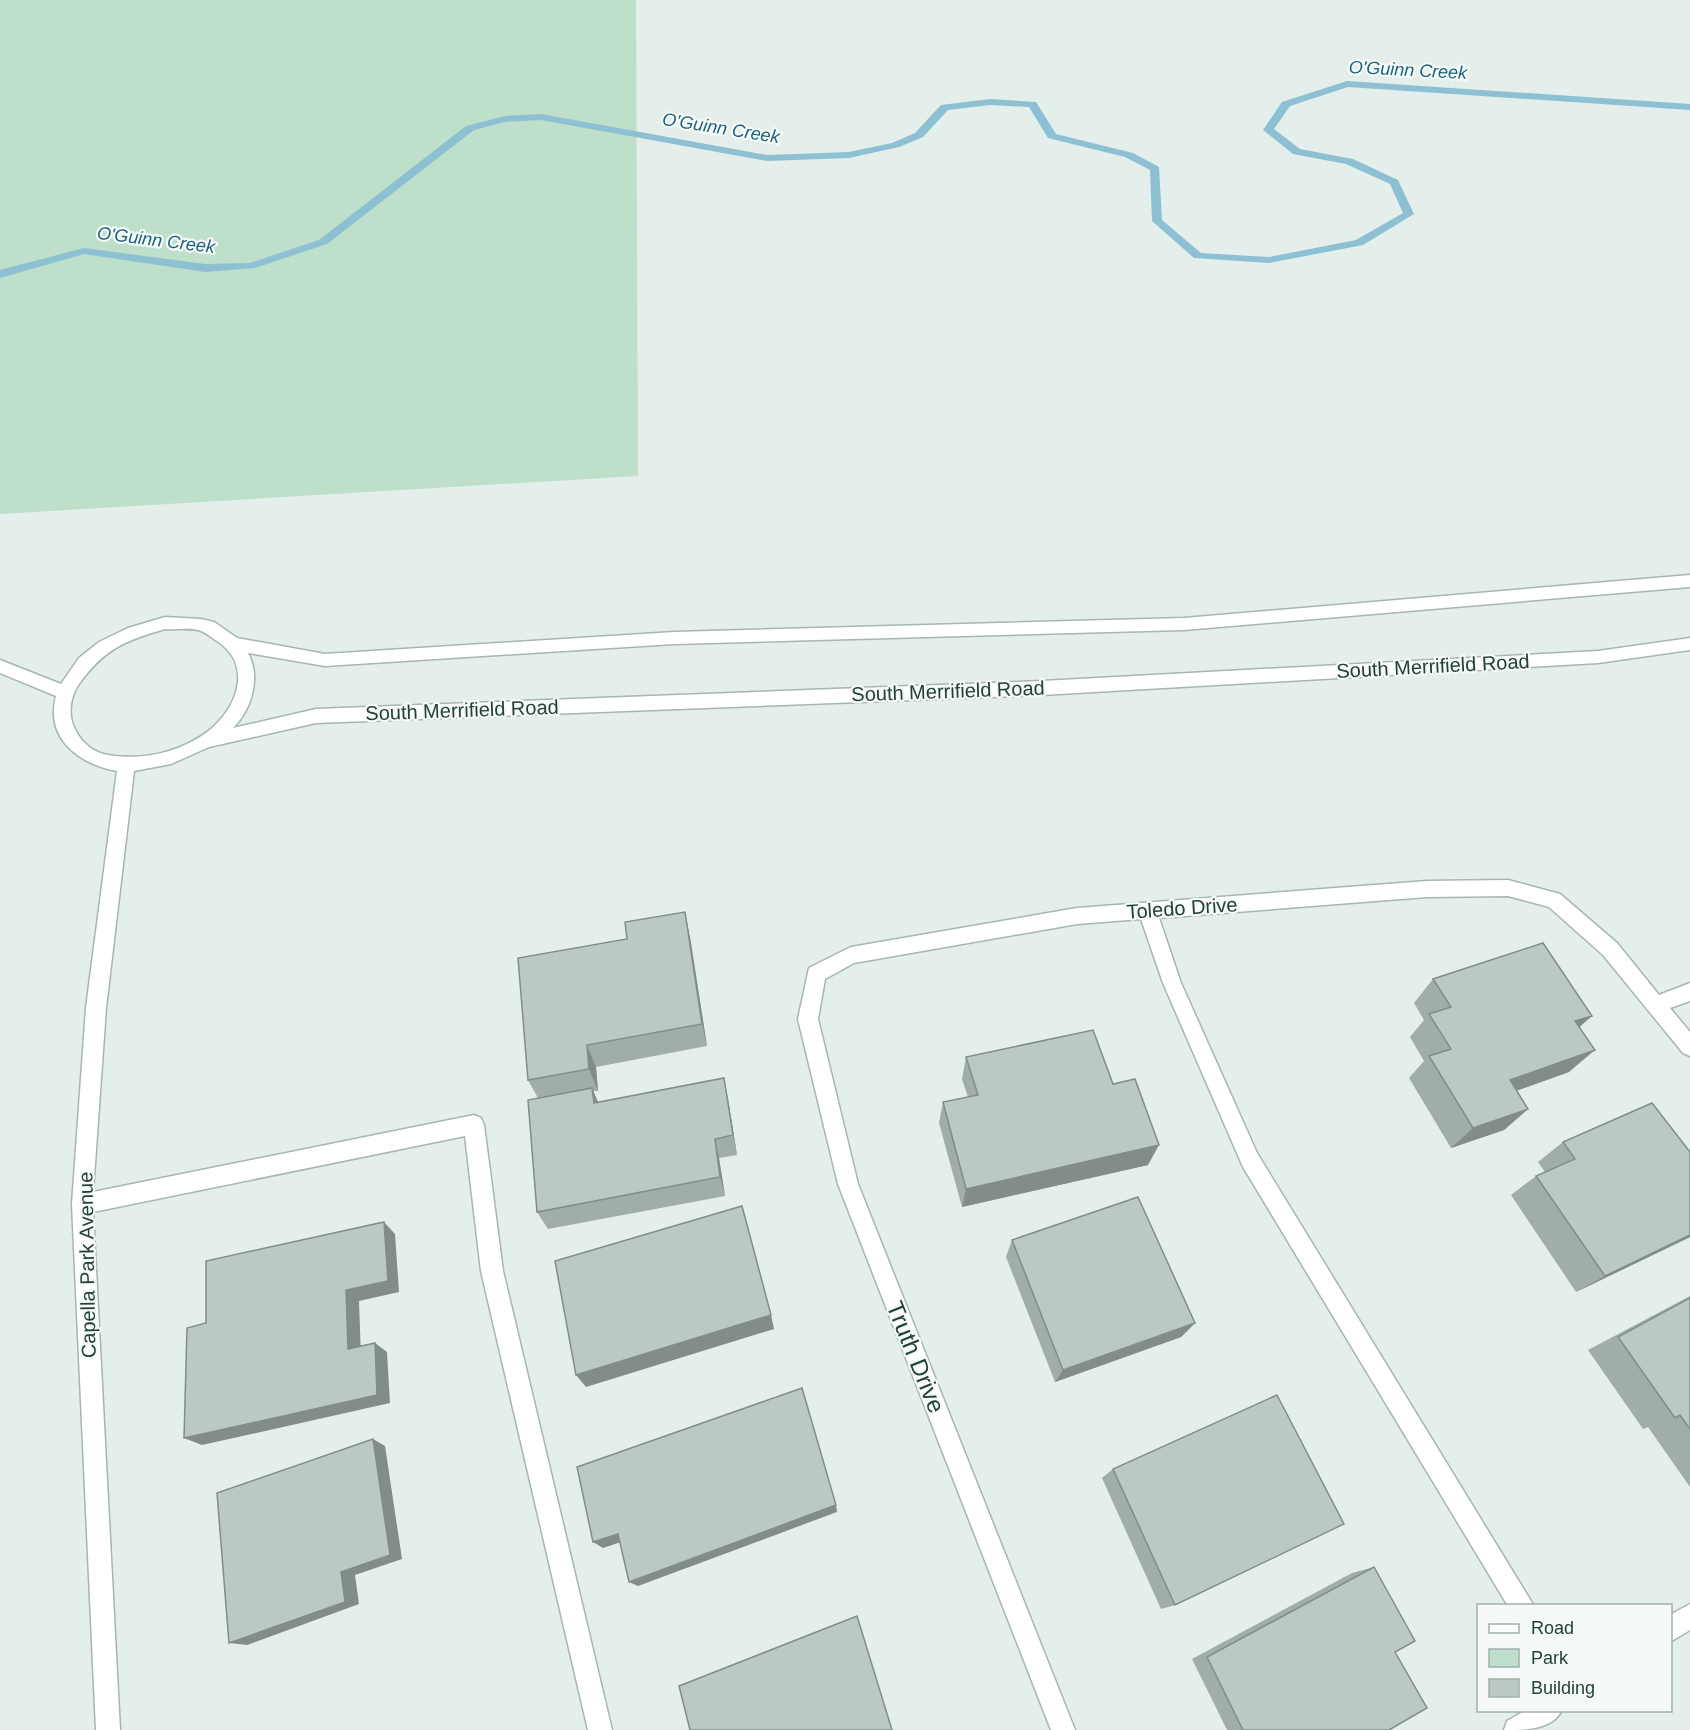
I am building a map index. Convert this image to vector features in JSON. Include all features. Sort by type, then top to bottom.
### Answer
[{"type":"street","points":[[235,644],[245,661],[247,681],[241,702],[228,723],[207,741],[182,755],[154,764],[126,765],[100,761],[80,750],[67,734],[61,714],[65,693],[86,660],[123,635],[165,623],[206,626],[235,644],[326,660],[674,638],[1184,624],[1690,581]]},
{"type":"street","name":"South Merrifield Road","points":[[207,741],[316,716],[1054,687],[1598,657],[1690,644]]},
{"type":"street","points":[[0,666],[65,693]]},
{"type":"street","name":"Capella Park Avenue","points":[[108,1730],[82,1204],[96,1008],[126,765]]},
{"type":"street","name":"Toledo Drive","points":[[816,974],[851,955],[1077,916],[1427,889],[1508,888],[1554,900],[1610,949],[1656,1005]]},
{"type":"street","points":[[1148,911],[1172,983],[1250,1160],[1521,1604]]},
{"type":"street","name":"Truth Drive","points":[[816,974],[808,1019],[848,1184],[1063,1730]]},
{"type":"street","points":[[1690,992],[1656,1005],[1690,1047]]},
{"type":"street","points":[[82,1204],[474,1125],[492,1271],[600,1730]]},
{"type":"street","points":[[1672,1629],[1690,1616]]},
{"type":"street","points":[[1516,1730],[1547,1712]]},
{"type":"green space","points":[[0,0],[636,0],[638,476],[0,514]]},
{"type":"building","points":[[685,912],[702,1024],[587,1045],[589,1069],[528,1080],[518,958],[627,939],[625,922]]},
{"type":"building","points":[[1543,943],[1592,1016],[1575,1021],[1595,1050],[1510,1080],[1528,1109],[1473,1128],[1429,1056],[1451,1049],[1429,1014],[1451,1007],[1433,979]]},
{"type":"building","points":[[1093,1030],[1113,1084],[1135,1079],[1159,1145],[966,1189],[943,1102],[978,1095],[966,1057]]},
{"type":"building","points":[[724,1078],[733,1135],[715,1139],[720,1177],[537,1212],[528,1100],[592,1088],[594,1103]]},
{"type":"building","points":[[1652,1103],[1690,1152],[1690,1235],[1605,1276],[1536,1176],[1575,1159],[1563,1142]]},
{"type":"building","points":[[1138,1197],[1195,1323],[1063,1370],[1012,1240]]},
{"type":"building","points":[[742,1206],[771,1315],[576,1375],[555,1261]]},
{"type":"building","points":[[384,1222],[388,1281],[346,1290],[348,1349],[375,1343],[377,1395],[184,1438],[187,1328],[206,1323],[206,1261]]},
{"type":"building","points":[[1690,1298],[1690,1429],[1680,1415],[1675,1418],[1618,1337]]},
{"type":"building","points":[[802,1388],[836,1505],[629,1582],[618,1534],[593,1542],[577,1467]]},
{"type":"building","points":[[1277,1395],[1344,1524],[1175,1605],[1113,1469]]},
{"type":"building","points":[[373,1439],[390,1555],[341,1572],[345,1602],[229,1643],[217,1493]]},
{"type":"building","points":[[1374,1567],[1415,1641],[1395,1652],[1427,1708],[1389,1730],[1243,1730],[1207,1657]]},
{"type":"building","points":[[857,1616],[892,1730],[690,1730],[679,1686]]},
{"type":"waterway","name":"O'Guinn Creek","points":[[0,274],[84,251],[205,268],[251,266],[323,242],[470,128],[505,119],[541,117],[767,158],[849,155],[895,145],[919,135],[945,107],[990,102],[1032,104],[1052,136],[1129,155],[1155,169],[1157,221],[1198,256],[1269,260],[1359,243],[1409,214],[1394,182],[1349,161],[1297,152],[1268,130],[1286,104],[1347,84],[1690,107]]}]
